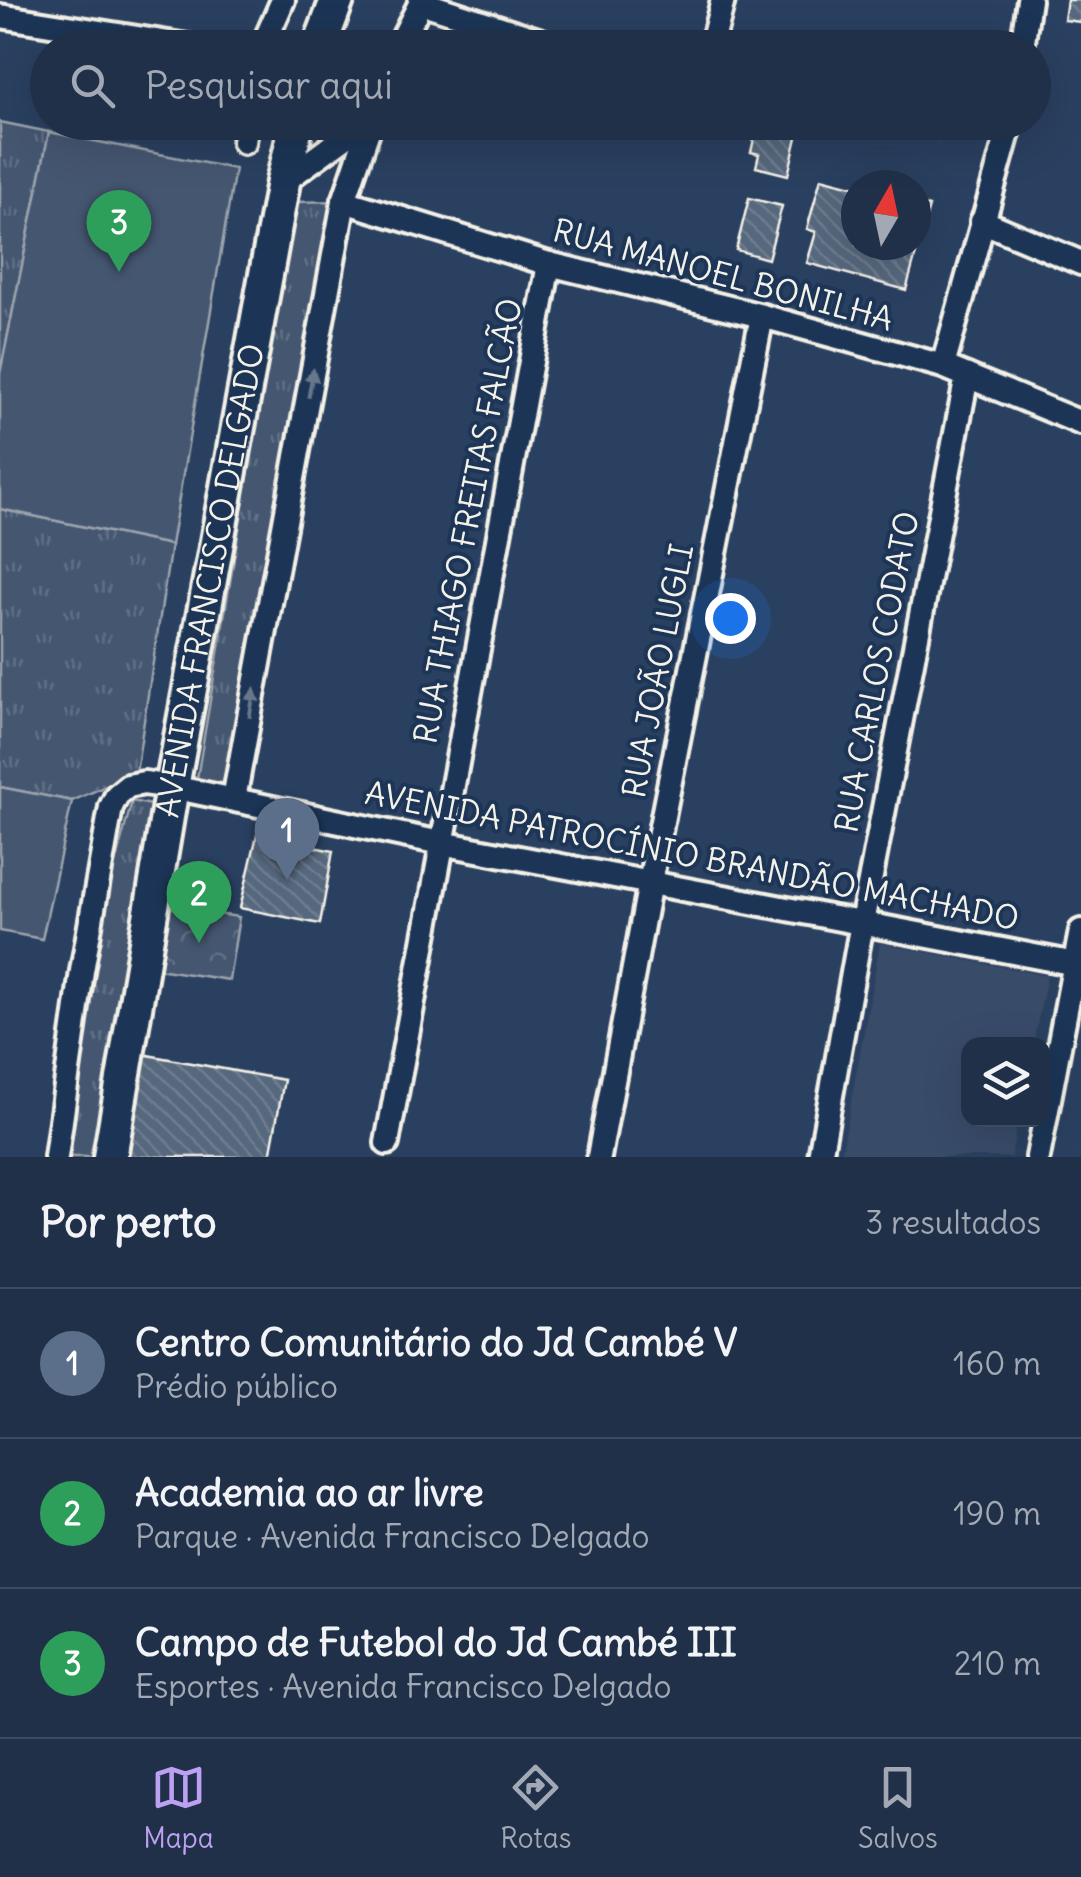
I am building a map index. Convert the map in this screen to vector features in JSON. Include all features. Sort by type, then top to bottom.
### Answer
[{"type":"main road","points":[[326,30],[337,0]]},
{"type":"main road","name":"AVENIDA FRANCISCO DELGADO","points":[[110,1157],[172,787],[292,140]]},
{"type":"street","points":[[270,30],[283,0]]},
{"type":"street","points":[[715,30],[722,0]]},
{"type":"street","points":[[1025,30],[1029,0]]},
{"type":"street","points":[[407,30],[421,1],[509,30]]},
{"type":"street","points":[[0,16],[88,30]]},
{"type":"street","points":[[282,182],[342,140]]},
{"type":"street","points":[[234,799],[344,201],[363,140]]},
{"type":"street","points":[[943,366],[1006,140]]},
{"type":"street","name":"RUA MANOEL BONILHA","points":[[344,201],[549,264],[762,316],[943,366],[1081,423]]},
{"type":"street","points":[[982,221],[1081,264]]},
{"type":"street","name":"RUA THIAGO FREITAS FALCÃO","points":[[387,1143],[549,264]]},
{"type":"street","name":"RUA JOÃO LUGLI","points":[[599,1157],[762,316]]},
{"type":"street","name":"RUA CARLOS CODATO","points":[[820,1157],[967,376]]},
{"type":"street","name":"AVENIDA PATROCÍNIO BRANDÃO MACHADO","points":[[56,1157],[82,971],[111,807],[128,786],[144,782],[441,843],[1078,964]]},
{"type":"street","points":[[1038,1157],[1078,964],[1081,930]]},
{"type":"shaded area","points":[[880,943],[1047,976],[1034,1037],[961,1037],[961,1127],[1017,1127],[1011,1157],[841,1157]]},
{"type":"green space","points":[[0,122],[30,128],[30,140],[47,140],[0,374]]},
{"type":"green space","points":[[47,140],[89,140],[235,169],[171,545],[0,509],[0,374]]},
{"type":"green space","points":[[344,201],[232,797],[195,790],[294,202]]},
{"type":"green space","points":[[0,509],[171,545],[136,773],[72,801],[0,787]]},
{"type":"green space","points":[[0,787],[72,801],[42,939],[0,931]]},
{"type":"green space","points":[[132,801],[160,807],[96,1157],[50,1157],[83,982]]},
{"type":"green space","points":[[169,907],[239,917],[229,980],[157,969]]},
{"type":"building","points":[[1067,0],[1081,0],[1081,22],[1064,20]]},
{"type":"building","points":[[754,140],[796,140],[788,175],[756,167],[759,154],[751,152]]},
{"type":"building","points":[[821,178],[841,183],[841,260],[914,260],[906,290],[807,263],[816,232],[807,229]]},
{"type":"building","points":[[749,198],[782,206],[768,259],[736,250]]},
{"type":"building","points":[[257,835],[333,851],[320,924],[240,908]]},
{"type":"building","points":[[142,1054],[284,1080],[270,1157],[121,1157]]},
{"type":"place","name":"Campo de Futebol do Jd Cambé III","points":[[119,272]]},
{"type":"place","name":"Centro Comunitário do Jd Cambé V","points":[[287,880]]},
{"type":"place","name":"Academia ao ar livre","points":[[199,943]]}]
